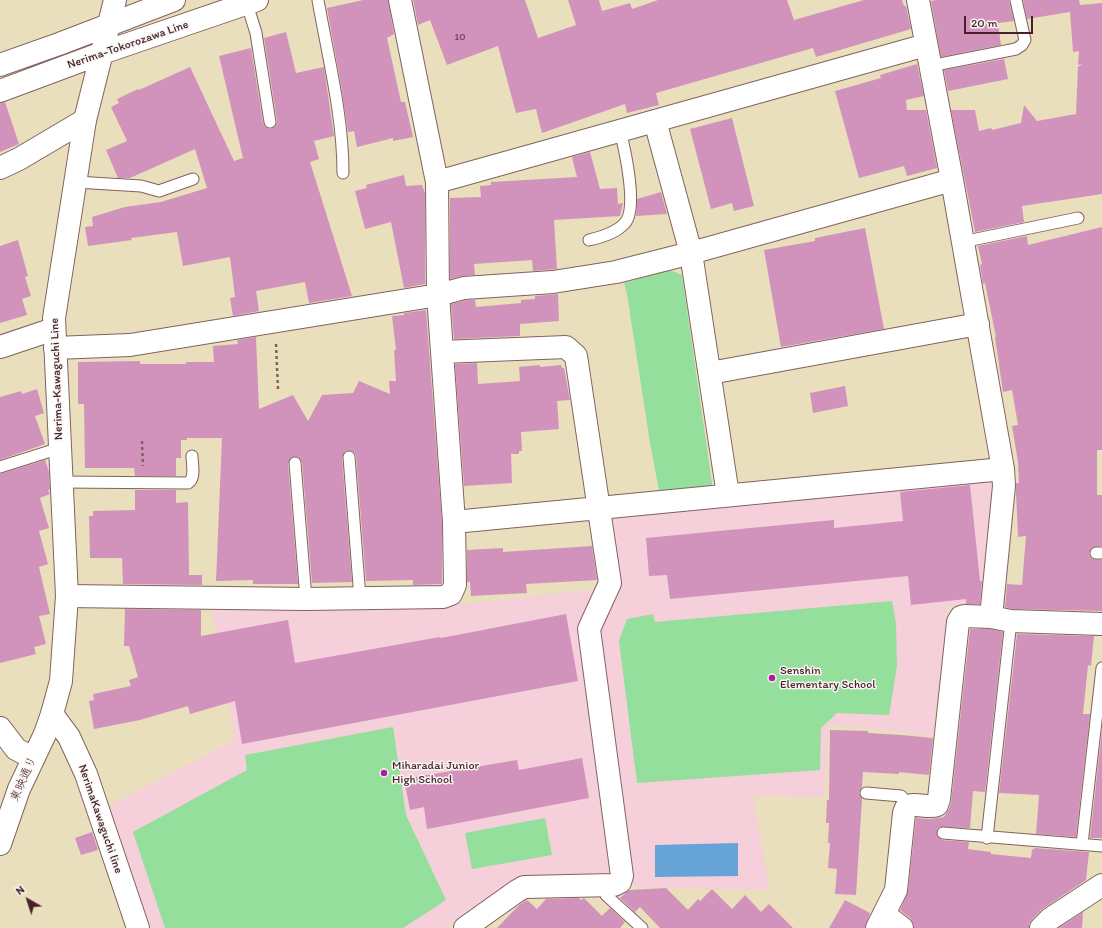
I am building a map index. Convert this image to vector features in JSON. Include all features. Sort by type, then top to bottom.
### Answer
[{"type":"street","name":"Nerima-Kawaguchi Line","points":[[52,714],[61,682],[67,596],[54,318],[85,120],[115,0]]},
{"type":"street","name":"Nerima-Tokorozawa Line","points":[[0,65],[174,0]]},
{"type":"street","points":[[67,596],[306,599],[443,598],[451,594],[455,585],[454,522],[438,296],[437,182],[400,0]]},
{"type":"street","points":[[918,0],[952,180],[1003,469],[1004,486],[1001,619]]},
{"type":"street","name":"Nerima-Tokorozawa Line","points":[[0,91],[102,53],[252,2]]},
{"type":"street","points":[[437,182],[926,45]]},
{"type":"street","points":[[0,168],[20,159],[85,120]]},
{"type":"street","points":[[655,121],[691,253],[728,496]]},
{"type":"street","points":[[0,347],[55,338],[130,345],[438,296],[464,288],[553,282],[616,272],[691,253],[952,180]]},
{"type":"street","points":[[710,373],[978,324]]},
{"type":"street","points":[[442,352],[566,347],[576,356],[600,508],[610,583],[589,629],[622,876],[620,882],[614,885],[524,887],[517,890],[465,928]]},
{"type":"street","points":[[454,522],[1003,469]]},
{"type":"street","points":[[902,928],[880,921],[896,890],[904,813],[906,808],[909,805],[932,807],[937,805],[939,800],[958,622],[961,617],[1102,624]]},
{"type":"street","name":"東映通り","points":[[0,844],[12,805],[45,734],[52,714]]},
{"type":"street","name":"NerimaKawaguchi line","points":[[52,714],[69,737],[86,774],[138,928]]},
{"type":"street","points":[[0,728],[16,749],[33,758]]},
{"type":"street","points":[[1041,928],[1050,919],[1102,885]]},
{"type":"lane","points":[[318,0],[340,122],[343,150],[343,174]]},
{"type":"lane","points":[[930,66],[1016,49],[1022,45],[1025,40],[1016,0]]},
{"type":"lane","points":[[252,2],[270,122]]},
{"type":"lane","points":[[589,240],[603,237],[616,231],[626,223],[630,215],[631,201],[624,146],[620,131]]},
{"type":"lane","points":[[76,182],[141,186],[159,191],[193,179]]},
{"type":"lane","points":[[962,242],[1078,218]]},
{"type":"lane","points":[[0,467],[60,448]]},
{"type":"lane","points":[[62,482],[188,483],[191,481],[193,476],[192,456]]},
{"type":"lane","points":[[349,457],[360,598]]},
{"type":"lane","points":[[295,463],[306,599]]},
{"type":"lane","points":[[987,838],[1001,619]]},
{"type":"lane","points":[[1082,844],[1102,668]]},
{"type":"lane","points":[[866,793],[902,796],[909,805]]},
{"type":"lane","points":[[943,833],[987,838],[1102,846]]},
{"type":"lane","points":[[605,886],[606,895],[642,928]]},
{"type":"path","points":[[275,321],[278,389]]},
{"type":"path","points":[[142,441],[144,483]]},
{"type":"shaded area","name":"Senshin Elementary School","points":[[989,477],[995,484],[985,601],[977,608],[948,606],[933,736],[829,724],[824,797],[753,796],[770,890],[634,887],[597,631],[612,523],[621,514]]},
{"type":"shaded area","name":"Miharadai Junior High School","points":[[596,589],[578,628],[610,867],[603,875],[518,878],[445,928],[148,928],[107,807],[235,740],[211,609],[461,604]]},
{"type":"green space","points":[[670,270],[682,275],[713,490],[660,496],[624,283]]},
{"type":"green space","points":[[892,601],[896,623],[897,666],[889,715],[837,713],[821,728],[820,770],[637,783],[619,641],[627,619],[653,614],[655,622]]},
{"type":"green space","points":[[393,727],[406,815],[446,900],[403,928],[165,928],[133,832],[247,770],[245,755]]},
{"type":"green space","points":[[545,818],[552,855],[472,869],[465,833]]},
{"type":"water","points":[[738,843],[738,876],[655,877],[655,845]]},
{"type":"building","points":[[363,0],[388,0],[394,34],[387,38],[401,102],[405,102],[413,137],[393,141],[393,138],[357,147],[354,131],[348,132],[327,8]]},
{"type":"building","points":[[413,0],[525,0],[538,38],[576,25],[568,0],[599,0],[602,11],[630,3],[632,9],[658,0],[787,0],[794,20],[864,0],[902,0],[904,6],[906,6],[911,29],[816,57],[813,48],[656,93],[659,105],[627,113],[625,104],[542,133],[536,109],[516,113],[498,46],[447,65],[430,20],[418,25]]},
{"type":"building","points":[[1009,0],[1014,21],[998,23],[1001,45],[941,57],[931,1]]},
{"type":"building","points":[[1023,0],[1079,0],[1080,5],[1102,3],[1102,194],[1022,206],[1024,222],[975,232],[951,110],[975,110],[979,131],[991,128],[992,130],[1021,123],[1024,105],[1037,121],[1076,114],[1078,67],[1082,64],[1078,65],[1079,51],[1073,52],[1070,12],[1027,19]]},
{"type":"building","points":[[286,32],[296,73],[324,67],[334,136],[314,141],[319,159],[310,162],[352,296],[309,303],[305,282],[256,291],[259,311],[233,316],[230,298],[235,297],[230,257],[183,266],[177,232],[131,238],[132,240],[88,246],[85,227],[93,226],[92,217],[125,207],[161,202],[207,188],[195,149],[130,178],[118,178],[106,150],[127,141],[111,107],[119,103],[117,99],[190,67],[234,161],[243,158],[219,56],[251,48],[263,123],[267,128],[271,129],[276,125],[277,121],[264,38]]},
{"type":"building","points":[[1004,59],[1008,79],[948,91],[944,70]]},
{"type":"building","points":[[917,64],[924,96],[906,100],[907,110],[926,110],[937,168],[907,176],[904,166],[859,178],[835,91],[881,78],[880,75]]},
{"type":"building","points":[[5,102],[19,144],[0,152],[0,103]]},
{"type":"building","points":[[732,118],[754,206],[734,211],[732,203],[711,209],[690,129]]},
{"type":"building","points":[[590,152],[600,189],[617,188],[618,204],[623,203],[620,216],[554,220],[557,269],[533,271],[532,260],[474,264],[475,275],[450,279],[450,198],[481,197],[480,186],[491,185],[491,182],[577,177],[572,157]]},
{"type":"building","points":[[404,175],[406,186],[422,185],[425,193],[425,284],[404,288],[391,222],[365,229],[355,191],[367,188],[366,185]]},
{"type":"building","points":[[661,192],[667,214],[636,216],[637,199]]},
{"type":"building","points":[[1102,227],[1102,450],[1097,450],[1097,495],[1102,495],[1102,546],[1093,547],[1089,553],[1093,559],[1102,560],[1102,611],[1012,609],[1005,607],[1007,584],[1022,585],[1026,536],[1018,537],[1016,483],[1019,483],[1018,462],[1012,426],[1018,425],[1012,390],[1003,392],[996,337],[985,283],[983,284],[980,265],[982,264],[978,246],[1027,236],[1028,245]]},
{"type":"building","points":[[865,228],[884,329],[781,347],[764,250],[815,241],[815,238]]},
{"type":"building","points":[[18,240],[28,276],[25,277],[31,296],[22,299],[27,315],[0,323],[0,246]]},
{"type":"building","points":[[558,294],[559,321],[520,324],[520,336],[454,339],[451,304],[466,300],[475,300],[476,307],[521,303],[521,300],[535,299],[535,296]]},
{"type":"building","points":[[426,310],[442,523],[442,584],[413,585],[413,580],[366,581],[356,456],[352,451],[345,451],[342,458],[352,582],[312,583],[302,462],[298,457],[291,458],[288,464],[298,584],[253,584],[253,580],[216,581],[222,438],[187,438],[187,440],[181,440],[181,458],[176,458],[176,476],[135,476],[134,468],[85,468],[84,404],[78,404],[78,362],[140,361],[140,364],[186,364],[186,362],[214,362],[213,346],[238,344],[237,340],[256,337],[259,409],[293,395],[308,421],[322,395],[353,393],[359,381],[390,394],[389,381],[396,381],[394,350],[396,350],[392,316]]},
{"type":"building","points":[[477,363],[478,384],[520,381],[519,367],[561,365],[562,368],[564,368],[570,400],[557,401],[559,429],[521,432],[522,451],[519,451],[519,454],[511,454],[512,483],[464,486],[455,364]]},
{"type":"building","points":[[845,386],[848,406],[813,413],[810,393]]},
{"type":"building","points":[[37,389],[44,413],[35,416],[45,444],[0,460],[0,397],[21,391],[22,394]]},
{"type":"building","points":[[45,460],[49,472],[50,489],[48,490],[50,494],[40,498],[49,528],[39,531],[48,564],[39,567],[50,614],[39,616],[46,644],[34,647],[36,654],[0,663],[0,474]]},
{"type":"building","points":[[970,485],[980,581],[982,581],[980,604],[966,604],[966,599],[911,605],[908,576],[670,599],[667,575],[649,576],[646,538],[834,520],[834,528],[903,521],[900,492]]},
{"type":"building","points":[[135,490],[176,490],[176,503],[188,502],[189,575],[202,575],[202,585],[123,584],[122,558],[90,558],[89,516],[93,516],[93,511],[135,510]]},
{"type":"building","points":[[592,546],[597,580],[526,584],[527,593],[471,596],[470,582],[467,582],[467,550],[503,548],[503,552]]},
{"type":"building","points":[[125,609],[201,610],[201,636],[288,620],[295,663],[441,638],[566,614],[578,681],[242,744],[235,701],[190,714],[188,706],[140,720],[94,729],[89,701],[94,700],[93,694],[131,686],[129,680],[138,677],[129,646],[124,646]]},
{"type":"building","points":[[970,629],[990,629],[1003,632],[985,792],[973,791],[970,828],[940,827],[937,829],[937,836],[942,840],[969,842],[968,849],[991,852],[991,854],[1031,858],[1032,849],[1034,850],[1034,848],[1089,852],[1086,880],[1041,910],[1032,919],[1029,924],[1029,928],[914,928],[910,918],[900,910],[908,891],[916,818],[930,819],[944,817],[951,803]]},
{"type":"building","points":[[1017,634],[1094,636],[1091,666],[1088,665],[1083,714],[1090,714],[1076,837],[1036,834],[1039,795],[999,793]]},
{"type":"building","points":[[830,730],[868,731],[868,733],[933,738],[929,775],[899,772],[899,774],[863,772],[862,787],[859,793],[862,799],[856,895],[835,894],[837,869],[828,868],[830,843],[828,843],[829,823],[826,823],[827,800],[829,800]]},
{"type":"building","points":[[1102,730],[1102,838],[1090,838]]},
{"type":"building","points":[[582,758],[589,798],[427,829],[424,807],[410,810],[404,779],[517,760],[519,770]]},
{"type":"building","points":[[92,832],[98,850],[81,855],[75,838]]},
{"type":"building","points":[[666,888],[688,910],[698,899],[700,901],[712,889],[732,909],[745,895],[761,912],[769,904],[793,928],[660,928],[640,907],[635,912],[620,898],[629,890]]},
{"type":"building","points":[[579,898],[581,900],[584,898],[602,916],[610,908],[625,922],[620,928],[497,928],[520,904],[527,900],[537,909],[546,899]]},
{"type":"building","points":[[845,900],[870,913],[865,928],[829,928]]},
{"type":"building","points":[[1083,912],[1082,928],[1059,928]]},
{"type":"place","name":"Senshin Elementary School","points":[[772,678]]},
{"type":"place","name":"Miharadai Junior High School","points":[[384,773]]}]
